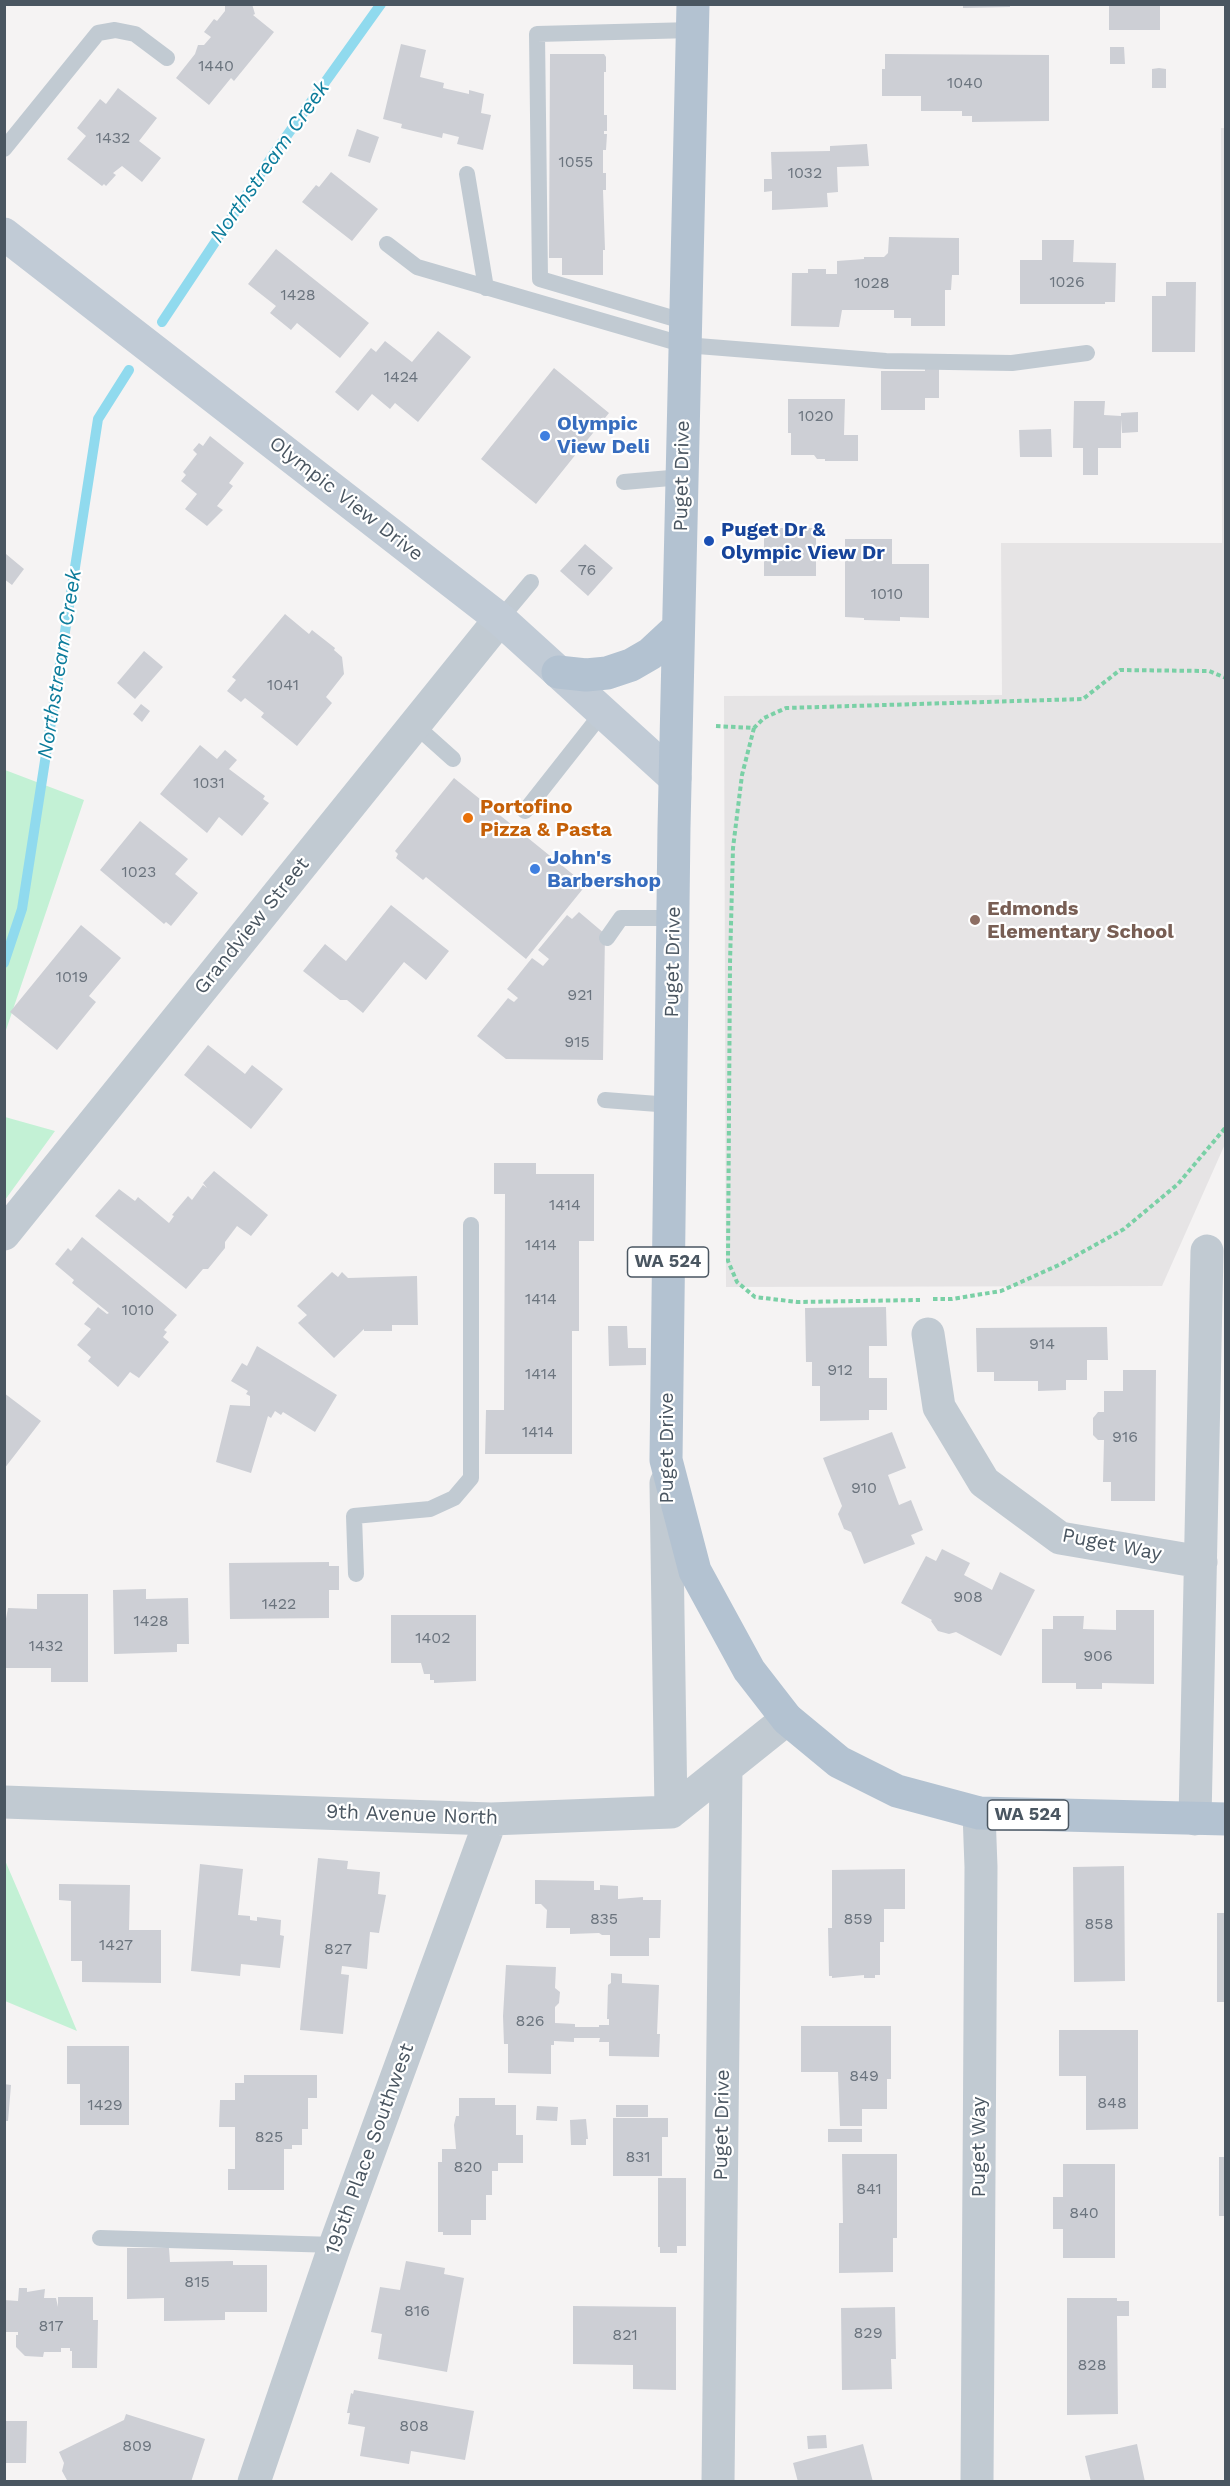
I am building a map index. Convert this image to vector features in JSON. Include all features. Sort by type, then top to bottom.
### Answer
[{"type":"main road","name":"Puget Drive","points":[[666,1460],[675,778],[693,17]]},
{"type":"main road","name":"Olympic View Drive","points":[[4,234],[500,619],[675,778]]},
{"type":"main road","points":[[558,672],[586,675],[607,673],[631,665],[651,654],[678,628]]},
{"type":"main road","name":"WA 524","points":[[666,1460],[695,1571],[749,1670],[787,1719],[849,1768],[897,1791],[980,1814],[1210,1819]]},
{"type":"street","name":"Grandview Street","points":[[4,1234],[500,619]]},
{"type":"street","points":[[1207,1251],[1201,1562],[1210,1819]]},
{"type":"street","name":"Puget Way","points":[[928,1334],[939,1407],[984,1482],[1060,1538],[1201,1562]]},
{"type":"street","name":"Puget Drive","points":[[666,1460],[671,1812]]},
{"type":"street","points":[[671,1812],[787,1719]]},
{"type":"street","name":"Puget Drive","points":[[718,2481],[726,1768]]},
{"type":"street","name":"9th Avenue North","points":[[4,1802],[491,1819],[671,1812]]},
{"type":"street","name":"Puget Way","points":[[977,2481],[980,1814]]},
{"type":"street","name":"195th Place Southwest","points":[[254,2481],[335,2246],[491,1819]]},
{"type":"lane","points":[[685,334],[540,279],[537,34],[693,17]]},
{"type":"lane","points":[[4,149],[98,33],[115,30],[135,34],[167,58]]},
{"type":"lane","points":[[466,174],[486,288]]},
{"type":"lane","points":[[387,244],[417,267],[486,288],[685,334],[886,361],[1001,363],[1087,353]]},
{"type":"lane","points":[[624,482],[682,477]]},
{"type":"lane","points":[[500,619],[531,582]]},
{"type":"lane","points":[[525,811],[603,712]]},
{"type":"lane","points":[[415,724],[453,759]]},
{"type":"lane","points":[[607,938],[621,918],[674,918]]},
{"type":"lane","points":[[605,1100],[671,1105]]},
{"type":"lane","points":[[356,1574],[354,1516],[430,1509],[454,1498],[471,1478],[471,1225]]},
{"type":"lane","points":[[100,2238],[335,2246]]},
{"type":"path","points":[[1226,678],[1209,671],[1120,670],[1083,699],[786,708],[764,718],[754,728],[742,775],[733,848],[728,1261],[737,1282],[755,1297],[797,1302],[952,1299],[1001,1291],[1061,1264],[1124,1229],[1178,1184],[1226,1127]]},
{"type":"path","points":[[716,726],[754,728]]},
{"type":"shaded area","name":"Edmonds Elementary School","points":[[1221,128],[1226,128],[1225,1144],[1162,1286],[726,1287],[724,696],[1002,695],[1001,543],[1222,543]]},
{"type":"green space","points":[[5,770],[84,800],[5,1033]]},
{"type":"green space","points":[[4,1117],[55,1131],[5,1200]]},
{"type":"green space","points":[[4,1858],[28,1914],[77,2031],[5,2001]]},
{"type":"building","points":[[225,4],[252,4],[255,14],[253,15],[274,32],[234,81],[231,78],[209,105],[176,78],[195,54],[198,45],[204,45],[211,37],[204,32],[214,19],[217,21],[225,11]]},
{"type":"building","points":[[963,4],[1010,4],[1010,7],[963,8]]},
{"type":"building","points":[[1160,4],[1160,30],[1109,30],[1109,6]]},
{"type":"building","points":[[401,44],[426,50],[420,77],[444,83],[443,88],[469,94],[469,90],[484,94],[481,113],[491,115],[483,150],[457,144],[459,137],[443,133],[442,138],[401,128],[402,124],[383,119]]},
{"type":"building","points":[[1110,47],[1124,47],[1125,64],[1110,64]]},
{"type":"building","points":[[550,54],[604,54],[606,57],[604,115],[607,115],[607,131],[604,131],[604,134],[607,134],[606,150],[603,150],[606,190],[603,190],[605,250],[603,250],[603,275],[562,275],[562,258],[549,258]]},
{"type":"building","points":[[885,54],[1049,55],[1049,121],[972,122],[972,116],[962,116],[962,111],[921,111],[921,96],[882,96],[882,69],[885,69]]},
{"type":"building","points":[[1152,69],[1166,69],[1166,88],[1152,88]]},
{"type":"building","points":[[118,88],[157,118],[139,141],[161,158],[142,182],[122,166],[113,173],[116,175],[106,186],[104,184],[102,186],[67,159],[86,136],[77,128],[100,99],[106,104]]},
{"type":"building","points":[[357,129],[379,137],[370,163],[348,156]]},
{"type":"building","points":[[867,144],[869,166],[837,167],[838,192],[827,193],[828,207],[772,210],[772,191],[764,192],[764,179],[772,179],[771,152],[830,151],[830,146]]},
{"type":"building","points":[[331,172],[378,209],[352,241],[302,202]]},
{"type":"building","points":[[889,237],[959,238],[959,275],[952,275],[951,290],[945,290],[945,326],[911,326],[911,318],[894,318],[894,310],[842,310],[839,327],[791,326],[792,273],[808,273],[808,269],[826,269],[826,274],[837,274],[837,261],[884,257],[888,253]]},
{"type":"building","points":[[1042,240],[1074,240],[1073,262],[1116,263],[1115,302],[1020,304],[1020,260],[1042,260]]},
{"type":"building","points":[[276,249],[369,323],[340,358],[297,323],[291,330],[270,313],[276,306],[248,284]]},
{"type":"building","points":[[1166,282],[1196,282],[1195,352],[1152,352],[1152,296],[1166,296]]},
{"type":"building","points":[[438,331],[471,357],[418,422],[395,403],[390,409],[372,394],[358,411],[335,392],[371,348],[376,352],[385,341],[412,362]]},
{"type":"building","name":"Olympic View Deli","points":[[554,368],[609,413],[536,504],[481,459]]},
{"type":"building","points":[[925,369],[939,369],[939,398],[925,398],[925,410],[881,410],[881,371],[925,371]]},
{"type":"building","points":[[788,399],[845,399],[844,435],[858,435],[858,461],[825,461],[825,459],[817,459],[814,455],[791,455],[791,433],[788,433]]},
{"type":"building","points":[[1074,401],[1105,401],[1104,415],[1121,416],[1121,413],[1138,412],[1138,432],[1122,433],[1121,419],[1121,448],[1098,448],[1098,475],[1083,475],[1083,448],[1073,448]]},
{"type":"building","points":[[1051,429],[1052,457],[1020,457],[1019,430]]},
{"type":"building","points":[[210,436],[244,463],[229,483],[233,486],[217,506],[223,510],[207,526],[185,509],[197,494],[181,481],[186,475],[183,472],[197,454],[193,450],[199,443],[203,446]]},
{"type":"building","points":[[764,528],[816,528],[816,576],[764,576]]},
{"type":"building","points":[[845,539],[892,539],[892,564],[929,564],[929,618],[900,617],[900,621],[845,617]]},
{"type":"building","points":[[585,544],[613,568],[588,596],[560,571]]},
{"type":"building","points":[[6,554],[24,569],[12,585],[4,579]]},
{"type":"building","points":[[285,614],[309,634],[312,630],[335,648],[334,650],[342,657],[344,674],[326,697],[332,703],[297,746],[261,717],[264,713],[245,698],[241,702],[227,691],[236,680],[232,677]]},
{"type":"building","points":[[144,651],[163,667],[135,699],[117,683]]},
{"type":"building","points":[[141,704],[150,711],[142,722],[133,714]]},
{"type":"building","points":[[200,745],[217,759],[225,750],[237,760],[229,769],[265,796],[263,799],[269,803],[242,836],[219,817],[207,833],[160,794]]},
{"type":"building","points":[[454,778],[586,885],[526,959],[426,877],[423,880],[396,858],[398,854],[395,851]]},
{"type":"building","points":[[140,821],[188,859],[175,874],[198,893],[171,926],[166,922],[164,924],[100,870]]},
{"type":"building","points":[[391,905],[449,951],[426,980],[404,962],[363,1013],[347,1000],[340,1000],[303,971],[325,944],[346,961]]},
{"type":"building","points":[[579,912],[605,934],[603,1060],[506,1059],[477,1036],[508,998],[514,1002],[518,998],[507,989],[532,958],[543,966],[549,959],[538,950],[567,915],[572,919]]},
{"type":"building","points":[[81,925],[121,958],[89,996],[96,1002],[57,1050],[10,1012]]},
{"type":"building","points":[[208,1045],[245,1074],[252,1065],[283,1089],[251,1129],[184,1075]]},
{"type":"building","points":[[494,1163],[536,1163],[536,1174],[594,1174],[594,1241],[579,1241],[579,1331],[572,1331],[572,1454],[485,1454],[486,1410],[504,1410],[505,1194],[494,1194]]},
{"type":"building","points":[[214,1171],[268,1215],[251,1236],[237,1226],[225,1242],[225,1248],[208,1269],[203,1269],[186,1289],[95,1216],[119,1189],[135,1201],[138,1197],[169,1223],[174,1216],[172,1215],[188,1196],[192,1200],[203,1185],[207,1188],[203,1183]]},
{"type":"building","points":[[82,1237],[177,1315],[164,1330],[167,1332],[163,1337],[169,1342],[139,1378],[130,1372],[118,1387],[88,1361],[91,1357],[77,1345],[91,1329],[84,1324],[98,1307],[107,1314],[109,1313],[72,1283],[74,1280],[55,1264],[68,1248],[71,1251]]},
{"type":"building","points":[[332,1272],[338,1277],[342,1272],[348,1278],[417,1276],[418,1325],[392,1325],[392,1331],[364,1331],[364,1329],[334,1358],[298,1323],[307,1315],[297,1306]]},
{"type":"building","points":[[886,1307],[887,1346],[869,1346],[869,1378],[887,1378],[887,1410],[869,1410],[869,1420],[820,1421],[820,1386],[812,1386],[812,1362],[806,1362],[805,1308]]},
{"type":"building","points":[[608,1326],[627,1326],[628,1348],[646,1348],[646,1365],[609,1366]]},
{"type":"building","points":[[1107,1327],[1108,1360],[1087,1360],[1087,1380],[1066,1380],[1066,1390],[1038,1391],[1038,1381],[994,1381],[994,1372],[977,1372],[976,1328]]},
{"type":"building","points":[[257,1346],[337,1395],[315,1432],[283,1412],[281,1415],[275,1411],[271,1418],[268,1416],[251,1473],[216,1462],[230,1405],[250,1406],[250,1396],[246,1394],[248,1391],[231,1381],[242,1363],[247,1366]]},
{"type":"building","points":[[1123,1370],[1156,1370],[1155,1501],[1111,1501],[1111,1482],[1103,1482],[1104,1440],[1098,1440],[1093,1435],[1093,1418],[1098,1412],[1104,1412],[1104,1391],[1123,1391]]},
{"type":"building","points":[[4,1393],[41,1421],[4,1469]]},
{"type":"building","points":[[892,1432],[906,1468],[888,1475],[899,1505],[911,1500],[923,1530],[911,1535],[915,1544],[864,1564],[851,1532],[844,1529],[838,1514],[842,1506],[823,1458]]},
{"type":"building","points":[[942,1549],[970,1563],[964,1575],[992,1590],[1000,1572],[1035,1590],[1001,1656],[956,1632],[949,1634],[938,1631],[932,1620],[901,1603],[926,1556],[936,1561]]},
{"type":"building","points":[[329,1562],[329,1566],[339,1566],[339,1590],[329,1590],[329,1618],[230,1619],[229,1563]]},
{"type":"building","points":[[146,1589],[146,1599],[188,1598],[189,1644],[177,1644],[177,1652],[114,1654],[113,1590]]},
{"type":"building","points":[[37,1594],[88,1594],[88,1682],[51,1682],[51,1668],[5,1668],[5,1624],[8,1608],[37,1609]]},
{"type":"building","points":[[1116,1610],[1154,1610],[1154,1684],[1102,1683],[1102,1689],[1076,1689],[1076,1683],[1042,1683],[1042,1629],[1053,1629],[1053,1616],[1084,1616],[1083,1629],[1116,1630]]},
{"type":"building","points":[[391,1615],[476,1615],[476,1681],[434,1683],[434,1680],[430,1680],[430,1674],[424,1674],[421,1663],[391,1663]]},
{"type":"building","points":[[318,1858],[348,1861],[347,1869],[380,1872],[378,1894],[386,1895],[379,1933],[370,1932],[367,1969],[342,1966],[341,1974],[349,1975],[343,2034],[300,2030]]},
{"type":"building","points":[[200,1864],[243,1869],[238,1915],[250,1916],[250,1920],[257,1921],[257,1917],[281,1920],[280,1935],[284,1936],[280,1968],[241,1964],[240,1976],[191,1971]]},
{"type":"building","points":[[1124,1866],[1125,1981],[1074,1982],[1073,1867]]},
{"type":"building","points":[[905,1869],[905,1909],[884,1909],[884,1942],[880,1942],[880,1975],[875,1975],[875,1978],[864,1978],[864,1975],[832,1978],[829,1976],[828,1928],[832,1928],[832,1870]]},
{"type":"building","points":[[535,1880],[594,1881],[594,1890],[600,1890],[600,1885],[618,1886],[618,1899],[643,1897],[643,1900],[661,1900],[660,1938],[649,1938],[649,1956],[610,1956],[610,1935],[570,1934],[570,1928],[546,1928],[547,1910],[541,1904],[535,1904]]},
{"type":"building","points":[[59,1884],[130,1885],[129,1930],[161,1930],[161,1983],[82,1982],[82,1961],[71,1961],[71,1901],[59,1900]]},
{"type":"building","points":[[1217,1913],[1226,1913],[1226,2002],[1217,2002]]},
{"type":"building","points":[[506,1965],[556,1967],[555,1988],[560,1992],[559,2003],[555,2007],[555,2023],[575,2024],[575,2027],[609,2025],[609,2019],[607,2019],[608,1985],[611,1983],[611,1973],[622,1974],[622,1983],[659,1985],[657,2034],[660,2034],[659,2057],[609,2056],[609,2042],[599,2042],[600,2038],[574,2038],[574,2042],[554,2041],[554,2045],[551,2045],[551,2074],[508,2073],[508,2044],[504,2044],[503,2016]]},
{"type":"building","points":[[801,2026],[891,2026],[891,2079],[887,2079],[887,2109],[862,2109],[862,2126],[840,2126],[838,2072],[801,2072]]},
{"type":"building","points":[[1059,2030],[1138,2030],[1138,2129],[1086,2130],[1086,2076],[1059,2076]]},
{"type":"building","points":[[67,2046],[129,2046],[129,2125],[80,2125],[80,2084],[67,2084]]},
{"type":"building","points":[[244,2075],[317,2075],[317,2098],[308,2098],[308,2129],[302,2129],[302,2145],[292,2145],[292,2149],[284,2149],[284,2190],[228,2190],[228,2169],[235,2169],[235,2127],[219,2127],[220,2100],[235,2100],[235,2083],[244,2083]]},
{"type":"building","points":[[4,2084],[11,2085],[8,2121],[4,2121]]},
{"type":"building","points":[[459,2098],[495,2098],[495,2105],[516,2105],[516,2135],[523,2135],[523,2163],[498,2163],[498,2171],[492,2171],[492,2195],[486,2195],[486,2220],[471,2220],[471,2235],[443,2235],[443,2232],[438,2232],[438,2162],[442,2162],[442,2149],[456,2149],[454,2125],[456,2116],[459,2116]]},
{"type":"building","points":[[616,2105],[648,2105],[648,2117],[616,2117]]},
{"type":"building","points":[[537,2106],[558,2107],[557,2121],[536,2120]]},
{"type":"building","points":[[613,2118],[668,2118],[668,2137],[662,2137],[662,2176],[613,2176]]},
{"type":"building","points":[[586,2119],[588,2139],[586,2139],[586,2145],[571,2145],[570,2120]]},
{"type":"building","points":[[828,2129],[862,2129],[862,2142],[828,2142]]},
{"type":"building","points":[[842,2154],[897,2154],[897,2238],[893,2238],[893,2272],[839,2273],[839,2223],[843,2223]]},
{"type":"building","points":[[1219,2157],[1226,2157],[1226,2216],[1219,2216]]},
{"type":"building","points":[[1063,2164],[1115,2164],[1115,2258],[1063,2258],[1063,2229],[1053,2229],[1053,2197],[1063,2197]]},
{"type":"building","points":[[658,2178],[686,2178],[686,2246],[677,2246],[677,2253],[660,2253],[660,2247],[658,2247]]},
{"type":"building","points":[[127,2248],[169,2248],[170,2262],[233,2261],[233,2265],[267,2265],[267,2312],[225,2312],[225,2320],[164,2321],[164,2298],[127,2299]]},
{"type":"building","points":[[406,2261],[445,2268],[444,2274],[464,2278],[447,2372],[378,2359],[382,2334],[371,2332],[380,2287],[400,2290]]},
{"type":"building","points":[[19,2288],[27,2288],[27,2292],[45,2289],[44,2298],[56,2298],[58,2307],[58,2297],[93,2297],[93,2320],[98,2320],[97,2368],[72,2368],[70,2348],[61,2348],[61,2352],[44,2352],[43,2357],[25,2356],[16,2347],[18,2332],[4,2332],[4,2300],[18,2301]]},
{"type":"building","points":[[1067,2298],[1117,2298],[1117,2301],[1129,2301],[1129,2316],[1117,2316],[1118,2414],[1067,2415]]},
{"type":"building","points":[[573,2306],[676,2307],[676,2390],[633,2389],[633,2365],[573,2364]]},
{"type":"building","points":[[895,2307],[896,2359],[891,2359],[892,2389],[842,2390],[841,2308]]},
{"type":"building","points":[[354,2390],[474,2411],[465,2460],[411,2451],[409,2464],[360,2456],[365,2427],[348,2424],[350,2413],[347,2413],[351,2393],[353,2394]]},
{"type":"building","points":[[126,2414],[205,2439],[191,2482],[68,2482],[62,2471],[64,2463],[59,2452],[124,2420]]},
{"type":"building","points":[[5,2421],[27,2421],[26,2463],[5,2463]]},
{"type":"building","points":[[826,2435],[827,2448],[808,2449],[807,2436]]},
{"type":"building","points":[[863,2444],[873,2482],[798,2482],[793,2463]]},
{"type":"building","points":[[1137,2444],[1145,2482],[1091,2482],[1085,2456]]},
{"type":"waterway","name":"Northstream Creek","points":[[162,322],[273,155],[381,4]]},
{"type":"waterway","name":"Northstream Creek","points":[[4,963],[22,909],[98,419],[129,370]]},
{"type":"place","name":"Olympic View Deli","points":[[545,436]]},
{"type":"place","name":"Puget Dr & Olympic View Dr","points":[[709,541]]},
{"type":"place","name":"Portofino Pizza & Pasta","points":[[468,818]]},
{"type":"place","name":"John's Barbershop","points":[[535,869]]},
{"type":"place","name":"Edmonds Elementary School","points":[[975,920]]}]
